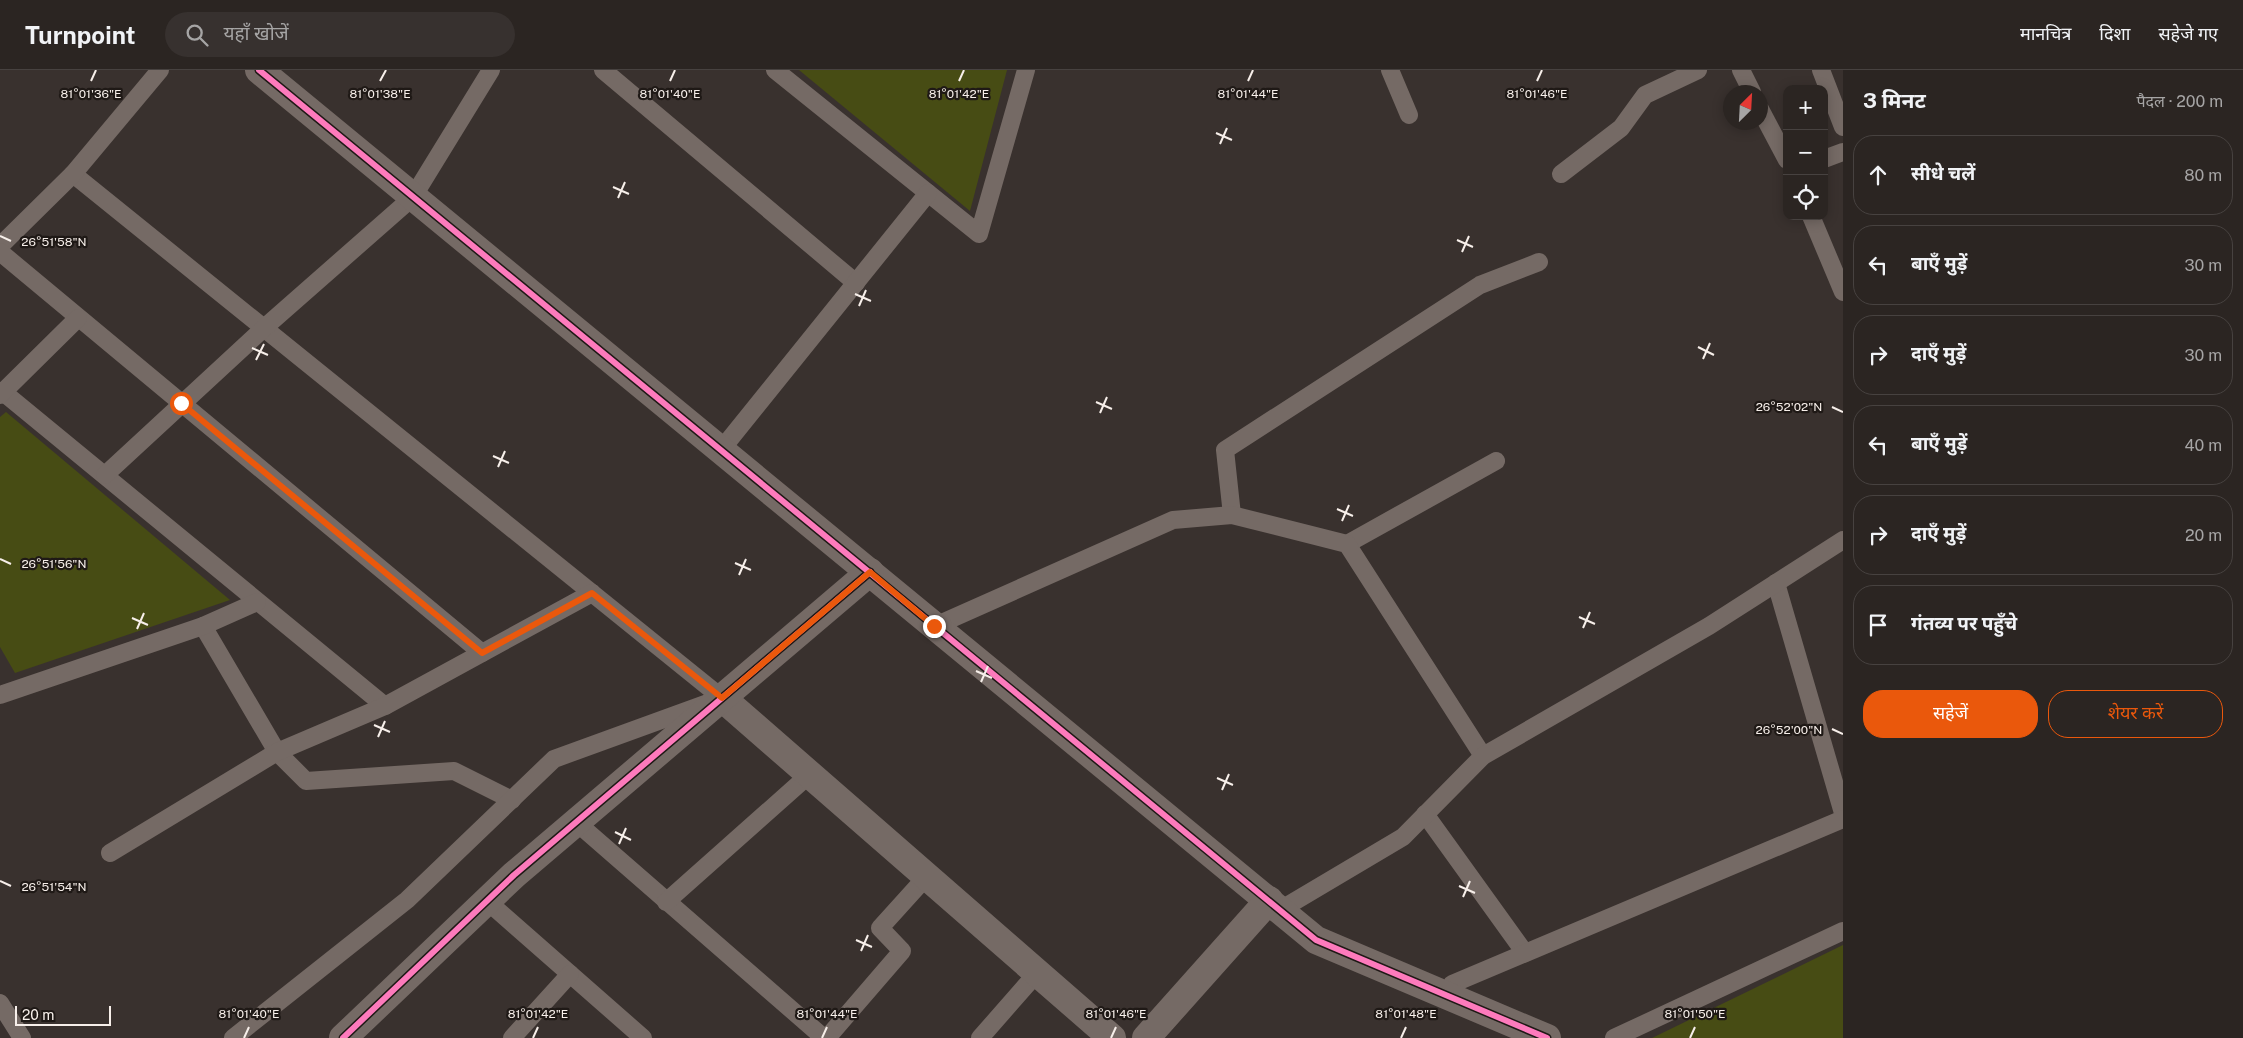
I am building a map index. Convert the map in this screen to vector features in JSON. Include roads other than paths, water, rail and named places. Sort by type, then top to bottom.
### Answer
[{"type":"street","points":[[259,70],[1316,940],[1547,1038]]},
{"type":"street","points":[[343,1038],[486,901],[870,572]]},
{"type":"street","points":[[722,698],[1112,1038]]},
{"type":"street","points":[[1146,1038],[1275,905]]},
{"type":"lane","points":[[0,246],[73,174],[160,70]]},
{"type":"lane","points":[[105,475],[264,328],[413,197],[491,70]]},
{"type":"lane","points":[[603,70],[856,283]]},
{"type":"lane","points":[[776,70],[979,234],[1026,70]]},
{"type":"lane","points":[[1390,70],[1409,115]]},
{"type":"lane","points":[[1562,174],[1620,128],[1645,95],[1698,70]]},
{"type":"lane","points":[[1740,70],[1748,85]]},
{"type":"lane","points":[[1821,70],[1843,127]]},
{"type":"lane","points":[[1768,124],[1783,152]]},
{"type":"lane","points":[[1828,158],[1843,152]]},
{"type":"lane","points":[[73,174],[722,698]]},
{"type":"lane","points":[[721,450],[928,193]]},
{"type":"lane","points":[[1814,220],[1843,292]]},
{"type":"lane","points":[[0,252],[482,653]]},
{"type":"lane","points":[[1232,515],[1225,450],[1480,285],[1539,262]]},
{"type":"lane","points":[[78,318],[2,393],[105,475],[385,706]]},
{"type":"lane","points":[[1347,544],[1496,461]]},
{"type":"lane","points":[[934,626],[1173,520],[1232,515],[1347,544],[1483,756]]},
{"type":"lane","points":[[1275,905],[1403,837],[1483,756],[1709,626],[1843,540]]},
{"type":"lane","points":[[1776,583],[1843,813]]},
{"type":"lane","points":[[110,853],[277,752],[385,706],[592,593]]},
{"type":"lane","points":[[1,692],[203,626],[258,602]]},
{"type":"lane","points":[[203,626],[277,752],[306,781],[454,771],[512,800]]},
{"type":"lane","points":[[233,1038],[407,900],[554,759],[722,698]]},
{"type":"lane","points":[[666,902],[810,774]]},
{"type":"lane","points":[[1425,814],[1525,953]]},
{"type":"lane","points":[[1448,996],[1452,984],[1843,819]]},
{"type":"lane","points":[[576,822],[825,1038],[902,952],[880,928],[927,876]]},
{"type":"lane","points":[[486,901],[643,1038]]},
{"type":"lane","points":[[1614,1038],[1843,931]]},
{"type":"lane","points":[[980,1038],[1037,973]]},
{"type":"lane","points":[[512,1038],[570,974]]},
{"type":"lane","points":[[0,1003],[22,1038]]}]
